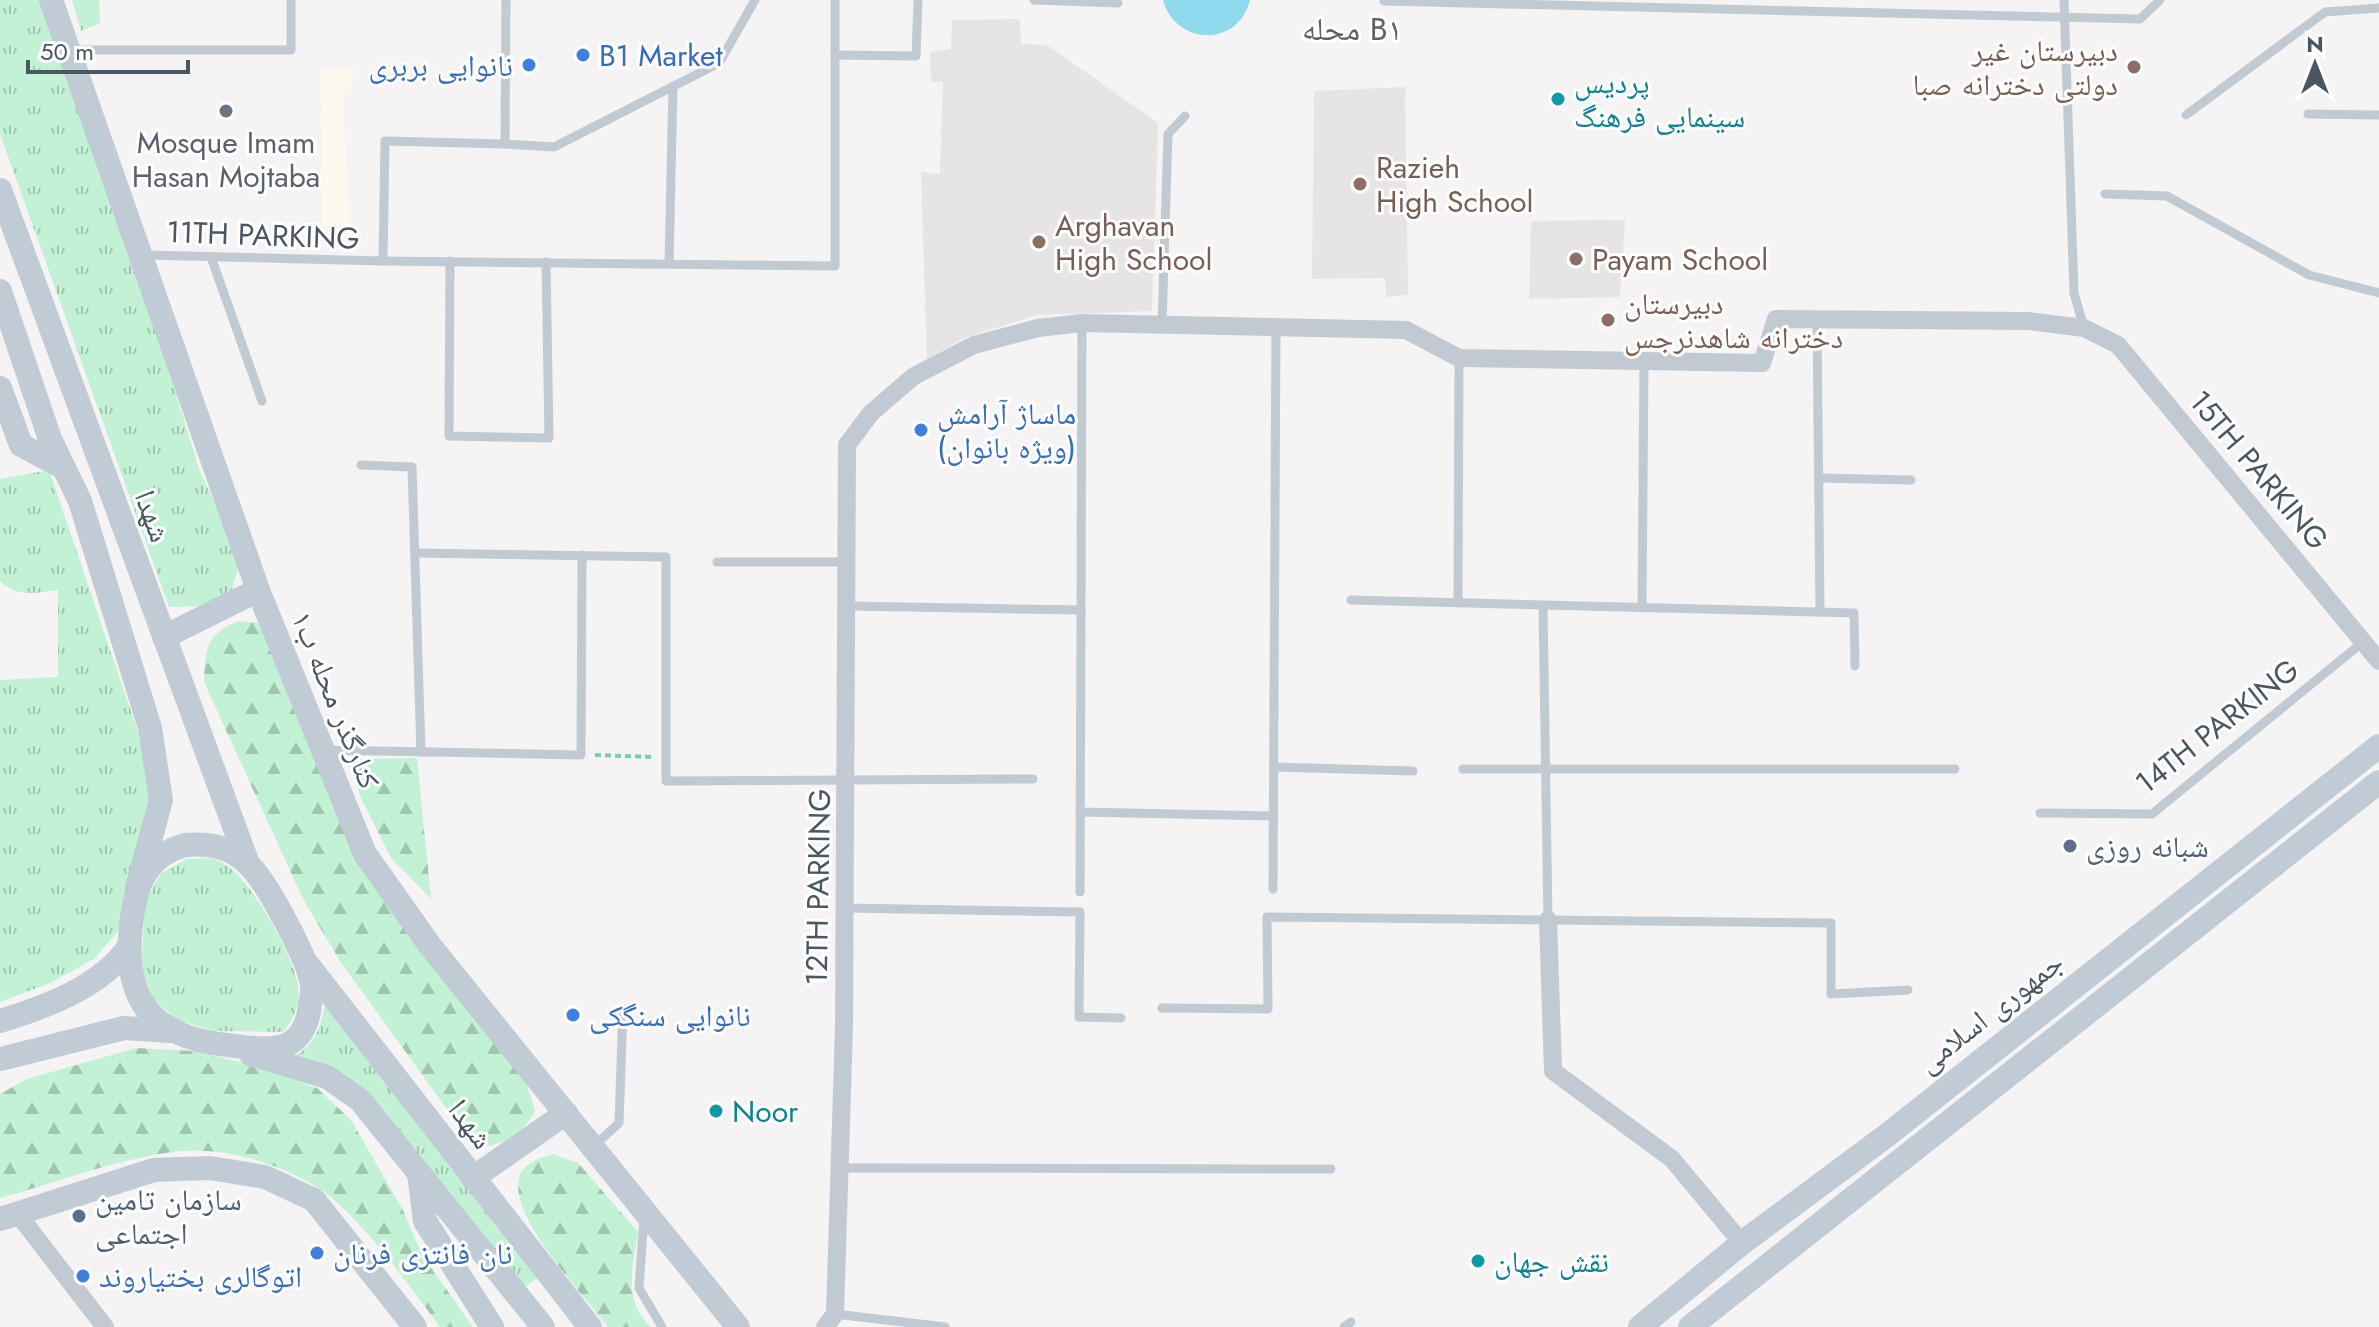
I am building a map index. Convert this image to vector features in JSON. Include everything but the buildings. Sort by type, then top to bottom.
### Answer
[{"type":"main road","name":"کنارگذر محله ب۱","points":[[51,0],[258,590],[365,854],[431,947],[738,1327]]},
{"type":"main road","name":"شهدا","points":[[0,190],[248,864]]},
{"type":"main road","points":[[0,291],[50,439],[80,501],[136,676],[158,765],[161,800],[137,888],[128,948],[139,1001],[157,1023],[187,1038],[222,1045],[327,1077],[344,1087],[381,1123],[543,1327]]},
{"type":"main road","points":[[0,388],[7,424],[21,445],[64,468]]},
{"type":"main road","points":[[164,637],[258,590]]},
{"type":"main road","name":"جمهوری اسلامی","points":[[1640,1327],[1742,1243],[1886,1136],[2379,746]]},
{"type":"main road","name":"جمهوری اسلامی","points":[[1690,1327],[2379,782]]},
{"type":"main road","points":[[137,888],[157,857],[185,845],[217,845],[248,864],[286,923],[312,986],[309,1016],[300,1034],[287,1045],[263,1048],[222,1045]]},
{"type":"main road","points":[[2236,859],[2253,882]]},
{"type":"main road","points":[[0,1021],[64,996],[92,981],[113,969],[128,948]]},
{"type":"main road","name":"شهدا","points":[[303,958],[590,1327]]},
{"type":"main road","points":[[0,1069],[11,1055],[124,1028],[143,1027],[174,1032]]},
{"type":"main road","points":[[473,1178],[566,1113]]},
{"type":"main road","points":[[8,1216],[154,1170],[210,1168],[265,1177],[314,1200],[415,1327]]},
{"type":"main road","points":[[418,1171],[425,1221],[492,1327]]},
{"type":"street","points":[[1082,323],[1406,330],[1459,358],[1762,363],[1776,319],[2028,321],[2084,328]]},
{"type":"street","name":"12TH PARKING","points":[[830,1321],[842,1168],[849,606],[847,445],[871,413],[914,376],[974,345],[1038,328],[1082,323]]},
{"type":"street","name":"15TH PARKING","points":[[2084,328],[2118,345],[2379,661]]},
{"type":"street","points":[[1548,920],[1553,1071],[1672,1159],[1742,1243]]},
{"type":"street","points":[[8,1216],[105,1327]]},
{"type":"lane","points":[[69,50],[291,50],[291,0]]},
{"type":"lane","points":[[506,0],[505,144],[554,147],[719,63],[755,0]]},
{"type":"lane","points":[[383,261],[835,266],[835,0]]},
{"type":"lane","points":[[835,55],[916,56],[918,0]]},
{"type":"lane","points":[[1034,0],[1118,3]]},
{"type":"lane","points":[[2064,0],[2074,293],[2084,328]]},
{"type":"lane","points":[[1384,1],[2140,19],[2160,0]]},
{"type":"lane","points":[[2186,115],[2325,12],[2379,8]]},
{"type":"lane","points":[[669,264],[673,86]]},
{"type":"lane","points":[[2308,114],[2379,115]]},
{"type":"lane","points":[[1162,324],[1168,134],[1185,116]]},
{"type":"lane","name":"11TH PARKING","points":[[140,255],[383,261],[385,141],[505,144]]},
{"type":"lane","points":[[2105,194],[2167,196],[2309,275],[2379,293]]},
{"type":"lane","points":[[211,257],[262,401]]},
{"type":"lane","points":[[450,261],[449,436],[549,438],[546,262]]},
{"type":"lane","points":[[1817,319],[1820,612]]},
{"type":"lane","points":[[1080,892],[1082,323]]},
{"type":"lane","points":[[1273,889],[1276,327]]},
{"type":"lane","points":[[1458,603],[1459,358]]},
{"type":"lane","points":[[1642,608],[1644,362]]},
{"type":"lane","points":[[361,465],[412,467],[421,752]]},
{"type":"lane","points":[[1819,478],[1911,480]]},
{"type":"lane","points":[[415,553],[666,557],[666,781],[1033,779]]},
{"type":"lane","points":[[321,750],[581,755],[582,555]]},
{"type":"lane","points":[[717,562],[848,562]]},
{"type":"lane","points":[[1351,600],[1854,613],[1855,666]]},
{"type":"lane","points":[[849,606],[1081,610]]},
{"type":"lane","points":[[1543,606],[1548,920]]},
{"type":"lane","name":"14TH PARKING","points":[[2040,813],[2152,814],[2363,642]]},
{"type":"lane","points":[[1274,767],[1413,771]]},
{"type":"lane","points":[[1463,769],[1955,769]]},
{"type":"lane","points":[[1080,812],[1274,816]]},
{"type":"lane","points":[[846,908],[1080,912],[1079,1017],[1121,1018]]},
{"type":"lane","points":[[1162,1008],[1268,1009],[1267,917],[1831,923],[1831,994],[1908,990]]},
{"type":"lane","points":[[594,1146],[619,1123],[623,1008]]},
{"type":"lane","points":[[842,1168],[1331,1169]]},
{"type":"lane","points":[[645,1209],[639,1288],[662,1327]]},
{"type":"lane","points":[[830,1321],[945,1327]]},
{"type":"path","points":[[581,755],[666,757]]},
{"type":"shaded area","name":"Arghavan High School","points":[[1020,19],[1021,44],[1047,45],[1158,123],[1152,311],[1037,315],[967,337],[927,359],[921,172],[940,174],[943,82],[931,82],[930,52],[951,49],[952,20]]},
{"type":"shaded area","points":[[321,68],[354,70],[352,85],[343,92],[349,222],[339,226],[322,226]]},
{"type":"shaded area","name":"Razieh High School","points":[[1405,87],[1408,295],[1386,297],[1385,278],[1312,279],[1314,91]]},
{"type":"shaded area","name":"Payam School","points":[[1625,220],[1620,297],[1529,299],[1531,221]]},
{"type":"green space","points":[[0,0],[39,0],[135,259],[199,469],[241,560],[231,592],[207,606],[169,607],[0,134]]},
{"type":"green space","points":[[72,0],[99,0],[100,23],[81,31]]},
{"type":"green space","points":[[49,470],[139,735],[150,802],[119,930],[94,959],[52,982],[0,1002],[0,680],[58,677],[58,590],[20,592],[0,581],[0,479]]},
{"type":"green space","points":[[239,621],[258,623],[273,648],[348,839],[525,1079],[535,1110],[526,1125],[508,1139],[484,1147],[462,1130],[340,961],[303,899],[204,682],[207,652],[214,637]]},
{"type":"green space","points":[[417,758],[431,899],[391,858],[361,798],[347,759]]},
{"type":"green space","points":[[187,859],[214,859],[229,867],[254,895],[277,932],[293,967],[299,995],[291,1021],[283,1032],[214,1031],[177,1020],[153,998],[141,969],[145,903],[161,873]]},
{"type":"green space","points":[[325,1005],[537,1278],[524,1288],[361,1086],[330,1068],[293,1057],[307,1047],[315,1036]]},
{"type":"green space","points":[[136,1048],[194,1051],[252,1065],[317,1088],[351,1120],[403,1210],[422,1255],[473,1327],[440,1327],[352,1217],[321,1190],[273,1166],[236,1155],[199,1151],[159,1154],[113,1164],[0,1198],[0,1094],[27,1079]]},
{"type":"green space","points":[[553,1154],[578,1163],[638,1232],[632,1270],[633,1294],[642,1317],[651,1327],[608,1327],[536,1234],[519,1194],[519,1178],[528,1165]]},
{"type":"water","points":[[1163,0],[1250,0],[1243,16],[1233,27],[1207,35],[1193,33],[1180,26]]},
{"type":"place","name":"B1 Market","points":[[583,55]]},
{"type":"place","name":"نانوایی بربری","points":[[529,65]]},
{"type":"place","name":"دبیرستان غیر دولتی دخترانه صبا","points":[[2134,67]]},
{"type":"place","name":"پردیس سینمایی فرهنگ","points":[[1558,99]]},
{"type":"place","name":"Mosque Imam Hasan Mojtaba","points":[[226,111]]},
{"type":"place","name":"Razieh High School","points":[[1360,184]]},
{"type":"place","name":"Arghavan High School","points":[[1039,242]]},
{"type":"place","name":"Payam School","points":[[1576,259]]},
{"type":"place","name":"دبیرستان دخترانه شاهدنرجس","points":[[1608,320]]},
{"type":"place","name":"ماساژ آرامش (ویژه بانوان)","points":[[921,430]]},
{"type":"place","name":"شبانه روزی","points":[[2070,846]]},
{"type":"place","name":"نانوایی سنگکی","points":[[573,1015]]},
{"type":"place","name":"Noor","points":[[716,1111]]},
{"type":"place","name":"سازمان تامین اجتماعی","points":[[79,1216]]},
{"type":"place","name":"نان فانتزی فرنان","points":[[317,1253]]},
{"type":"place","name":"نقش جهان","points":[[1478,1261]]},
{"type":"place","name":"اتوگالری بختیاروند","points":[[83,1276]]},
{"type":"district","name":"محله B۱","points":[[1352,29]]}]
